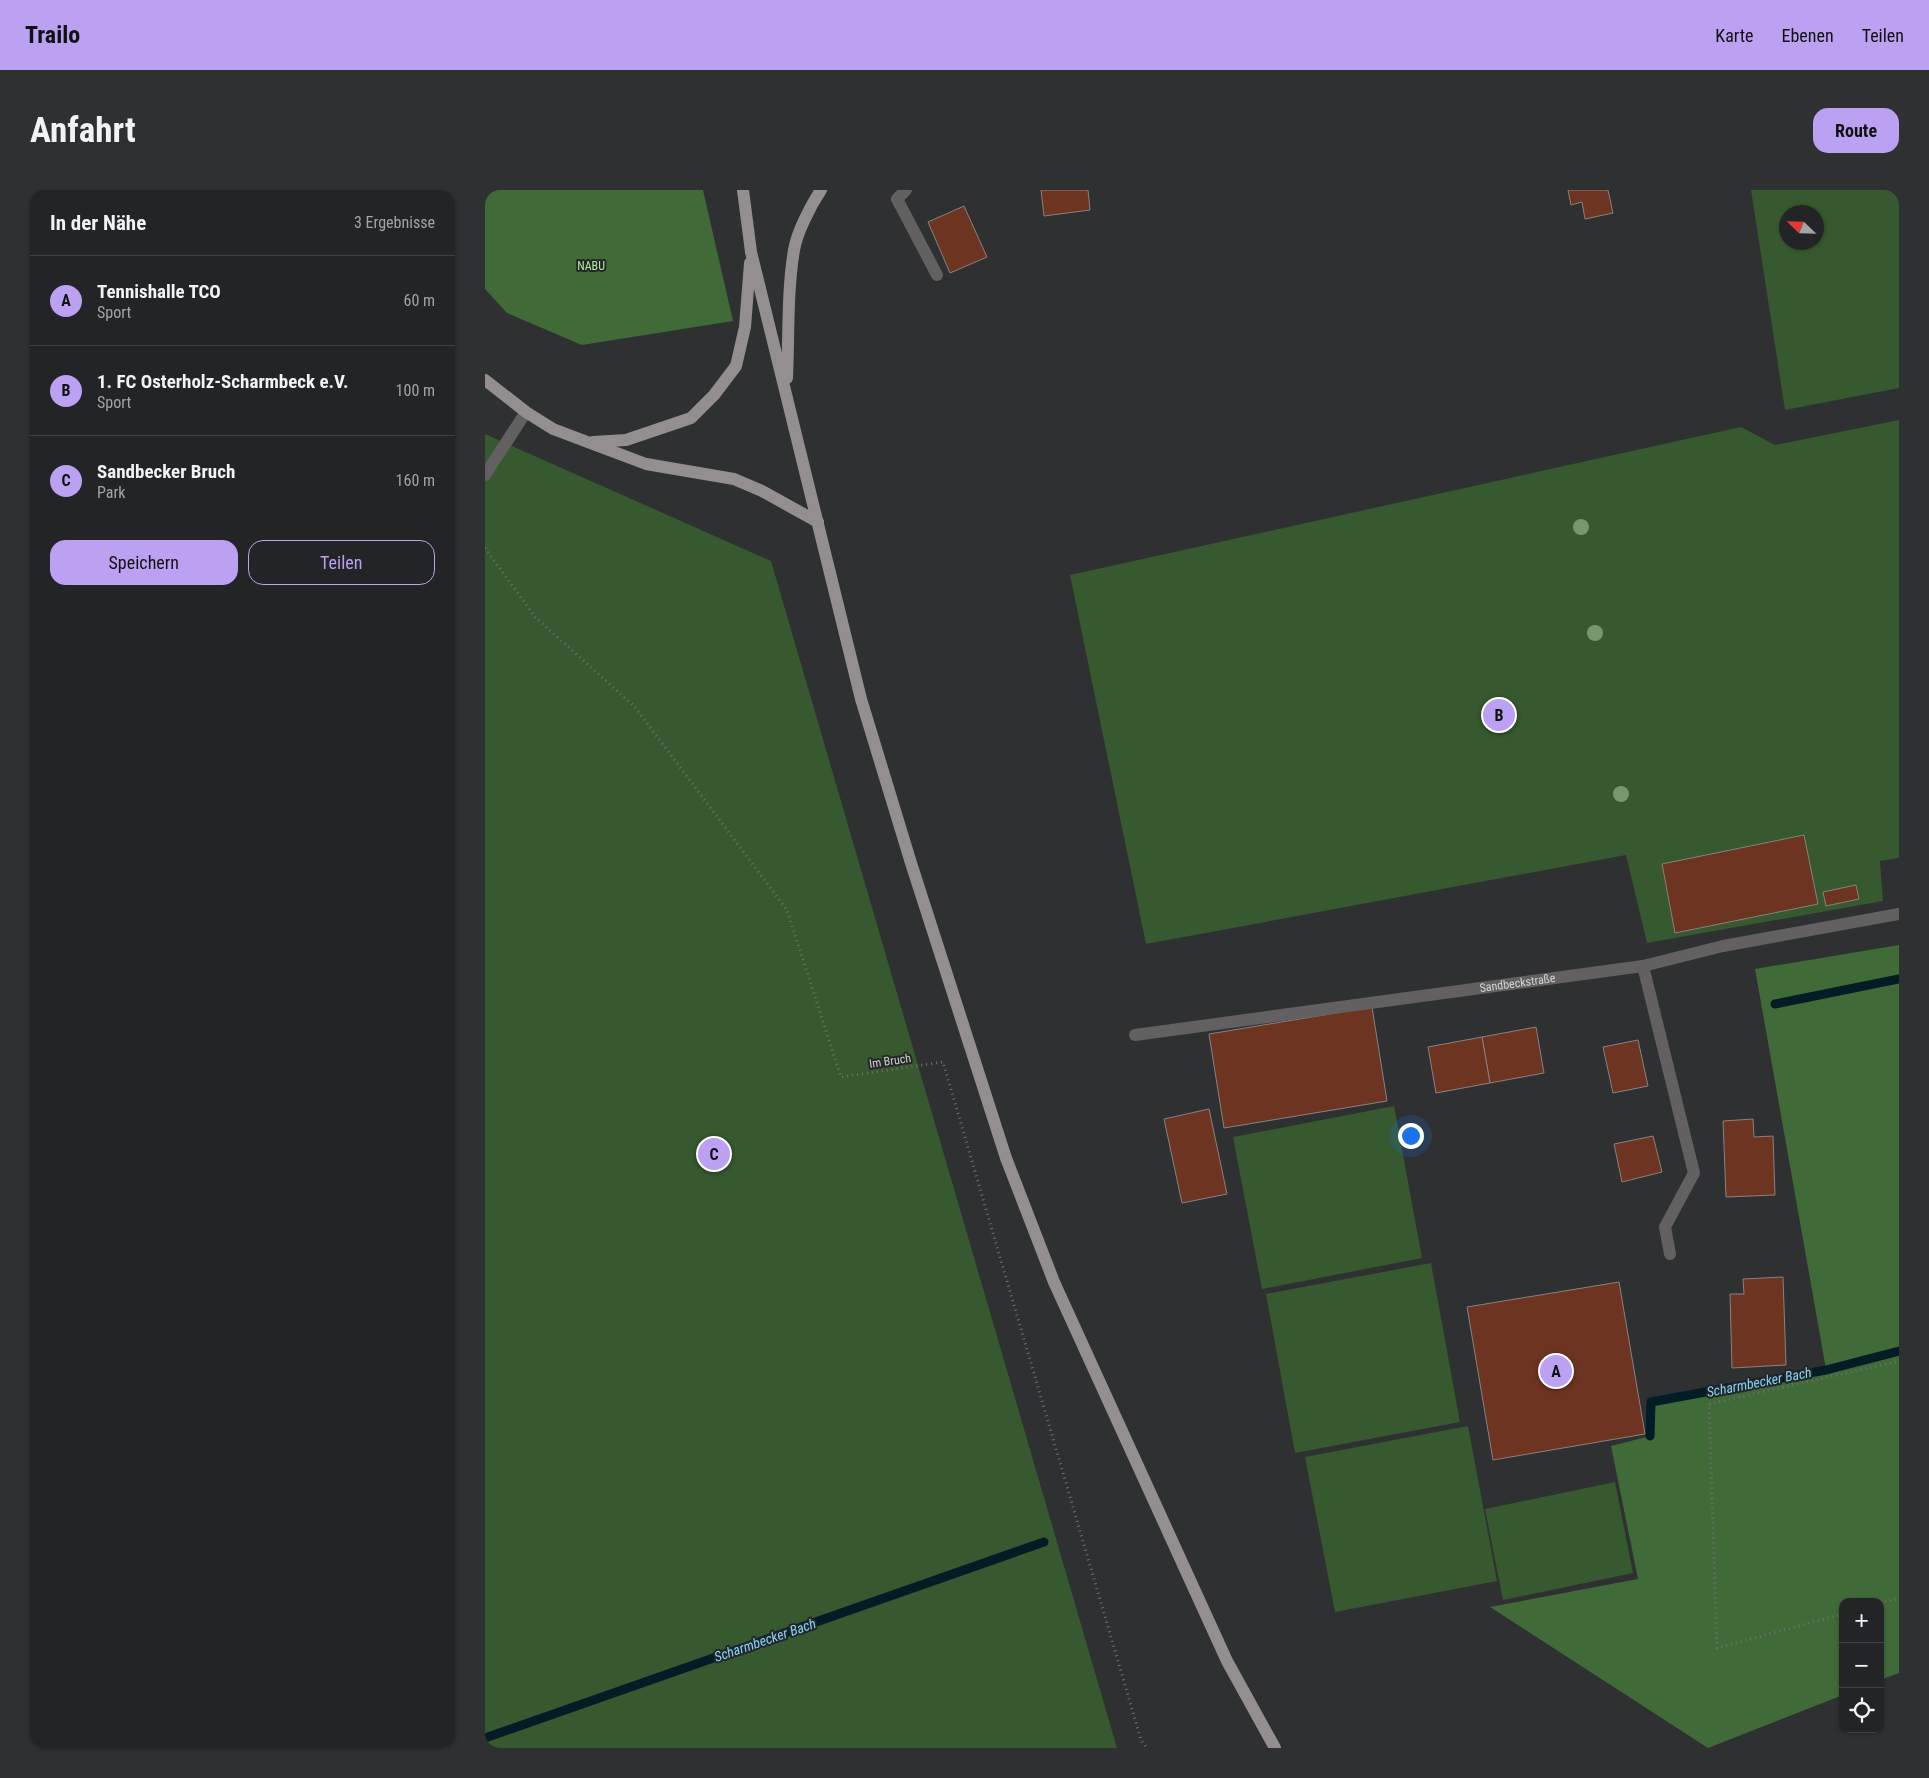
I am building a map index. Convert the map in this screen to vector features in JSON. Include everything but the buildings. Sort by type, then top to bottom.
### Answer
[{"type":"main road","points":[[743,190],[751,252],[861,699],[911,863],[1006,1158],[1053,1282],[1227,1661],[1275,1748]]},
{"type":"main road","points":[[787,396],[790,285],[795,248],[805,220],[821,190]]},
{"type":"main road","points":[[588,442],[626,440],[691,418],[714,395],[735,366],[745,327],[751,252]]},
{"type":"main road","points":[[485,380],[526,412],[553,429],[646,464],[734,479],[762,491],[818,522]]},
{"type":"street","points":[[906,190],[897,199],[937,275]]},
{"type":"street","points":[[485,475],[526,412]]},
{"type":"street","name":"Sandbeckstraße","points":[[1135,1035],[1643,966],[1723,946],[1899,914]]},
{"type":"street","points":[[1643,966],[1694,1172],[1665,1227],[1670,1254]]},
{"type":"path","name":"Im Bruch","points":[[485,548],[535,617],[635,707],[787,910],[841,1077],[943,1062],[1138,1730],[1141,1740],[1147,1748]]},
{"type":"path","points":[[1839,1615],[1717,1648],[1709,1404],[1899,1361]]},
{"type":"path","points":[[1884,1602],[1899,1598]]},
{"type":"green space","name":"NABU","points":[[485,190],[703,190],[733,321],[582,345],[507,313],[485,289]]},
{"type":"green space","points":[[1751,190],[1899,190],[1899,388],[1785,410]]},
{"type":"green space","points":[[1899,420],[1899,858],[1880,861],[1883,901],[1647,943],[1626,855],[1146,944],[1070,575],[1741,427],[1775,445]]},
{"type":"green space","points":[[485,434],[771,561],[1117,1748],[485,1748]]},
{"type":"green space","points":[[1899,945],[1899,1673],[1884,1679],[1884,1598],[1839,1598],[1839,1697],[1708,1748],[1490,1607],[1638,1579],[1611,1446],[1650,1436],[1651,1402],[1826,1369],[1755,969]]},
{"type":"green space","points":[[1394,1106],[1422,1258],[1262,1289],[1233,1137]]},
{"type":"green space","points":[[1431,1263],[1460,1422],[1295,1453],[1266,1294]]},
{"type":"green space","points":[[1468,1426],[1497,1581],[1335,1612],[1305,1457]]},
{"type":"green space","points":[[1615,1482],[1633,1573],[1503,1600],[1485,1509]]},
{"type":"waterway","points":[[1775,1004],[1899,979]]},
{"type":"waterway","name":"Scharmbecker Bach","points":[[1650,1436],[1651,1402],[1826,1370],[1899,1351]]},
{"type":"waterway","name":"Scharmbecker Bach","points":[[485,1738],[1044,1542]]},
{"type":"place","name":"1. FC Osterholz-Scharmbeck e.V.","points":[[1499,715]]},
{"type":"place","name":"Sandbecker Bruch","points":[[714,1154]]},
{"type":"place","name":"Tennishalle TCO","points":[[1556,1371]]}]
